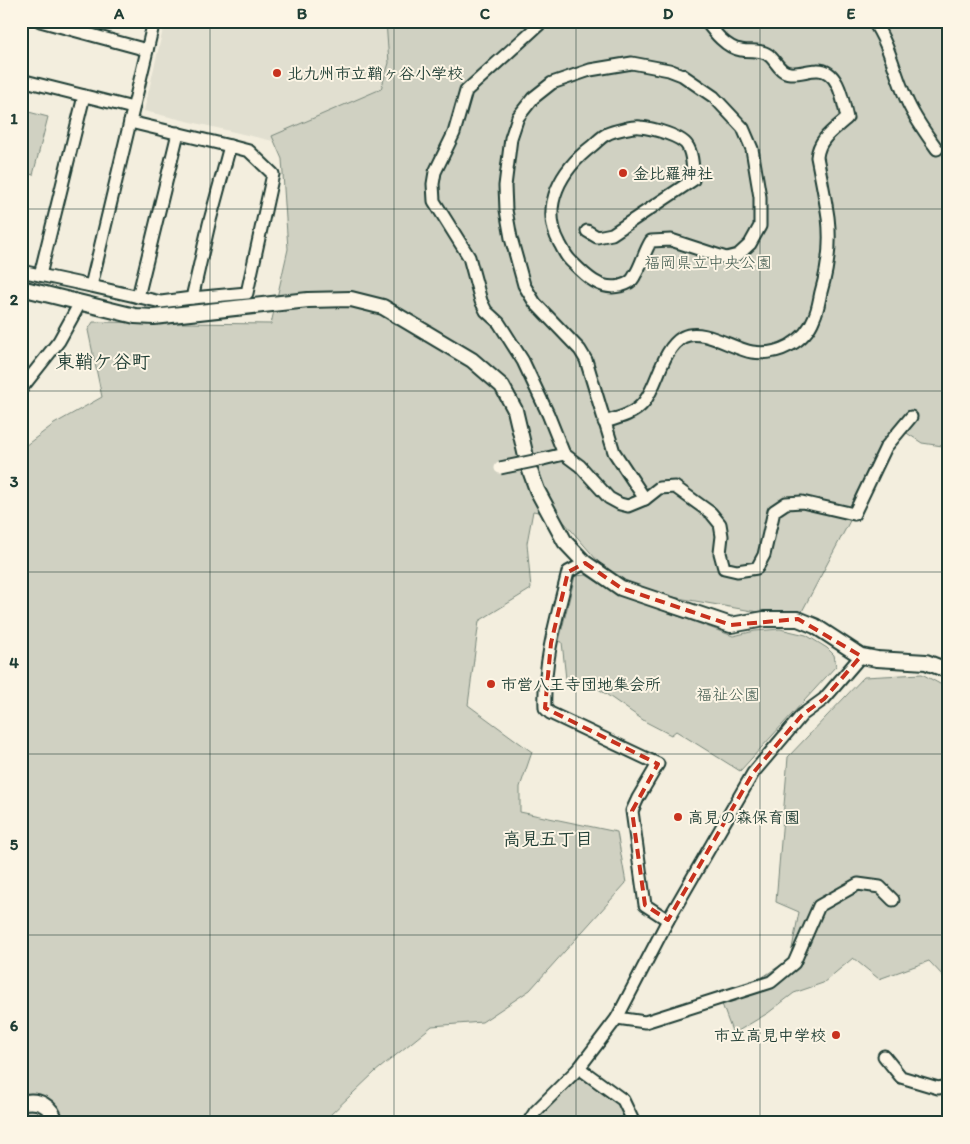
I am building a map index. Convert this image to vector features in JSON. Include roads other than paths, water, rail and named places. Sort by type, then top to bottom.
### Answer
[{"type":"street","points":[[40,21],[147,50]]},
{"type":"street","points":[[91,286],[154,21]]},
{"type":"street","points":[[543,21],[466,91],[454,133],[435,172],[433,184],[434,201],[469,257],[486,311],[499,323],[523,361],[564,454],[580,466],[609,498],[620,504],[628,506],[645,499],[659,488],[675,487],[711,513],[720,524],[722,536],[720,553],[724,568],[736,571],[758,568],[764,555],[774,511],[786,503],[802,502],[854,514],[886,448],[911,417]]},
{"type":"street","points":[[604,422],[627,415],[644,402],[670,350],[684,337],[699,334],[752,352],[768,352],[787,348],[800,338],[814,319],[827,271],[828,217],[817,157],[818,147],[824,138],[847,118],[836,82],[828,73],[820,69],[790,73],[781,70],[770,56],[759,50],[736,49],[722,40],[706,21]]},
{"type":"street","points":[[873,21],[881,32],[908,103],[923,130],[937,149]]},
{"type":"street","points":[[587,231],[597,237],[612,234],[693,180],[689,147],[683,139],[640,127],[607,134],[579,156],[556,188],[552,198],[551,217],[555,236],[567,257],[584,274],[603,287],[613,287],[629,283],[635,276],[645,250],[651,241],[671,240],[726,258],[738,255],[750,244],[760,226],[760,197],[752,149],[743,128],[714,97],[682,75],[669,70],[632,63],[590,70],[552,84],[533,98],[518,117],[511,138],[505,186],[506,202],[511,238],[524,285],[535,303],[583,355],[614,452],[645,499]]},
{"type":"street","points":[[21,80],[133,108]]},
{"type":"street","points":[[40,275],[84,96]]},
{"type":"street","points":[[21,271],[161,302],[247,292],[273,174],[249,151],[130,122]]},
{"type":"street","points":[[138,296],[178,133]]},
{"type":"street","points":[[192,298],[230,146]]},
{"type":"street","points":[[21,288],[135,316],[154,317],[308,300],[351,299],[383,307],[472,360],[502,386],[515,410],[528,465],[537,490],[565,542],[585,563],[621,588],[731,625],[764,619],[798,619],[819,629],[861,656],[877,659],[926,662],[949,671]]},
{"type":"street","points":[[21,389],[59,341],[80,303]]},
{"type":"street","points":[[500,468],[564,454]]},
{"type":"street","points":[[585,563],[568,572],[551,643],[544,688],[545,708],[550,713],[658,764],[632,811],[645,905],[668,920]]},
{"type":"street","points":[[528,1123],[535,1112],[579,1068],[617,1018],[668,920],[753,773],[802,715],[824,699],[861,656]]},
{"type":"street","points":[[617,1018],[645,1022],[771,982],[794,963],[819,906],[858,884],[880,887],[893,900]]},
{"type":"street","points":[[884,1056],[902,1077],[938,1088],[949,1086]]},
{"type":"street","points":[[579,1068],[623,1100],[634,1123]]},
{"type":"street","points":[[21,1103],[45,1104],[54,1114],[56,1123]]},
{"type":"place","name":"北九州市立鞘ヶ谷小学校","points":[[277,73]]},
{"type":"place","name":"金比羅神社","points":[[623,173]]},
{"type":"place","name":"市営八王寺団地集会所","points":[[491,684]]},
{"type":"place","name":"高見の森保育園","points":[[678,817]]},
{"type":"place","name":"市立高見中学校","points":[[836,1035]]},
{"type":"district","name":"東鞘ケ谷町","points":[[103,361]]},
{"type":"district","name":"高見五丁目","points":[[548,839]]},
{"type":"park label","name":"福岡県立中央公園","points":[[708,262]]},
{"type":"park label","name":"福祉公園","points":[[728,694]]}]
